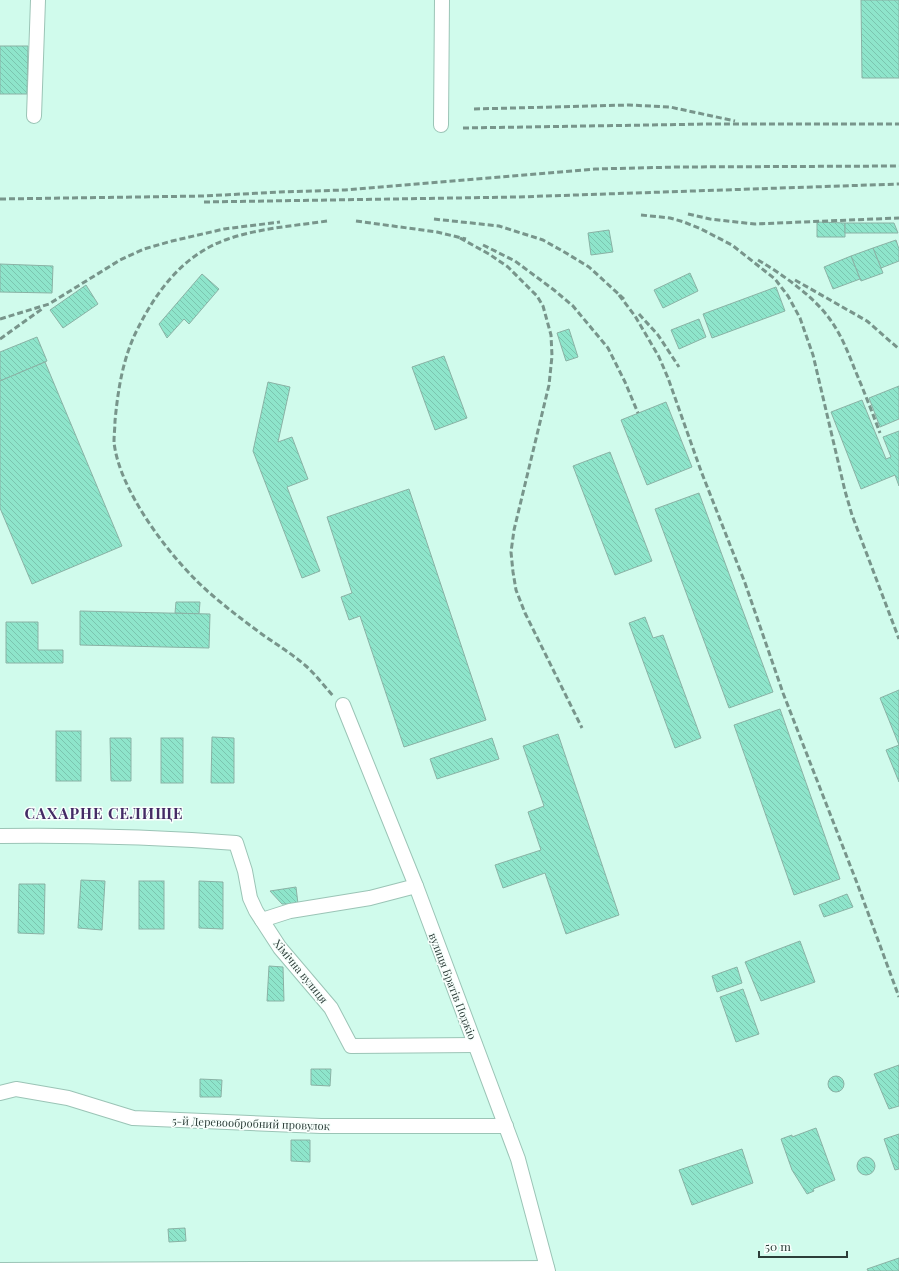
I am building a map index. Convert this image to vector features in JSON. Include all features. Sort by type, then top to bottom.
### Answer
[{"type":"street","points":[[34,116],[38,0]]},
{"type":"street","points":[[441,125],[442,0]]},
{"type":"street","name":"вулиця Братів Поджіо","points":[[343,705],[416,886],[518,1159],[548,1269]]},
{"type":"street","name":"Хімічна вулиця","points":[[0,836],[65,835],[165,838],[236,843],[245,871],[250,898],[262,920],[280,948],[331,1008],[351,1046],[475,1045]]},
{"type":"street","points":[[262,920],[290,911],[370,898],[416,886]]},
{"type":"street","name":"5-й Деревообробний провулок","points":[[0,1093],[16,1089],[68,1098],[133,1118],[321,1126],[506,1126]]},
{"type":"street","points":[[0,1270],[548,1269]]},
{"type":"building","points":[[861,0],[899,0],[899,78],[862,78]]},
{"type":"building","points":[[0,46],[28,46],[27,94],[0,94]]},
{"type":"building","points":[[817,222],[845,223],[845,237],[817,237]]},
{"type":"building","points":[[845,223],[894,223],[898,233],[845,233]]},
{"type":"building","points":[[609,230],[613,252],[591,255],[588,233]]},
{"type":"building","points":[[896,240],[899,249],[899,261],[881,268],[873,248]]},
{"type":"building","points":[[873,248],[883,273],[861,281],[851,256]]},
{"type":"building","points":[[851,256],[860,279],[833,289],[824,267]]},
{"type":"building","points":[[0,264],[53,266],[52,293],[0,292]]},
{"type":"building","points":[[690,273],[698,291],[663,308],[654,290]]},
{"type":"building","points":[[202,274],[219,289],[189,324],[184,319],[167,338],[159,324]]},
{"type":"building","points":[[86,285],[98,304],[63,328],[50,310]]},
{"type":"building","points":[[776,287],[785,311],[712,338],[703,314]]},
{"type":"building","points":[[699,319],[706,337],[679,349],[671,330]]},
{"type":"building","points":[[569,329],[578,357],[566,361],[557,333]]},
{"type":"building","points":[[37,337],[47,361],[0,381],[0,352]]},
{"type":"building","points":[[444,356],[467,418],[435,430],[412,367]]},
{"type":"building","points":[[45,362],[122,546],[32,584],[0,508],[0,381]]},
{"type":"building","points":[[268,382],[290,387],[278,442],[292,437],[308,479],[287,487],[320,571],[302,578],[253,451]]},
{"type":"building","points":[[899,386],[899,419],[880,427],[869,398]]},
{"type":"building","points":[[862,400],[886,459],[891,457],[883,437],[899,431],[899,486],[895,475],[861,489],[831,412]]},
{"type":"building","points":[[666,402],[692,467],[647,485],[621,420]]},
{"type":"building","points":[[610,452],[652,561],[615,575],[573,466]]},
{"type":"building","points":[[409,489],[486,720],[404,747],[360,616],[349,620],[341,597],[352,593],[327,517]]},
{"type":"building","points":[[699,493],[773,692],[729,708],[655,509]]},
{"type":"building","points":[[176,602],[200,602],[199,614],[175,613]]},
{"type":"building","points":[[80,611],[210,614],[209,648],[80,645]]},
{"type":"building","points":[[645,617],[653,638],[663,635],[701,738],[675,748],[629,623]]},
{"type":"building","points":[[6,622],[38,622],[38,650],[63,650],[63,663],[6,663]]},
{"type":"building","points":[[899,690],[899,745],[880,698]]},
{"type":"building","points":[[780,709],[840,879],[794,895],[734,725]]},
{"type":"building","points":[[56,731],[81,731],[81,781],[56,781]]},
{"type":"building","points":[[558,734],[619,915],[566,934],[545,873],[503,888],[495,865],[541,850],[528,812],[544,806],[523,746]]},
{"type":"building","points":[[212,737],[234,738],[234,783],[211,783]]},
{"type":"building","points":[[110,738],[131,738],[131,781],[111,781]]},
{"type":"building","points":[[161,738],[183,738],[183,783],[161,783]]},
{"type":"building","points":[[492,738],[499,759],[437,779],[430,759]]},
{"type":"building","points":[[899,745],[899,782],[886,750]]},
{"type":"building","points":[[81,880],[105,881],[102,930],[78,928]]},
{"type":"building","points":[[139,881],[164,881],[164,929],[139,929]]},
{"type":"building","points":[[199,881],[223,882],[223,929],[199,928]]},
{"type":"building","points":[[19,884],[45,884],[44,934],[18,933]]},
{"type":"building","points":[[296,887],[298,904],[282,904],[270,891]]},
{"type":"building","points":[[847,894],[853,907],[824,917],[819,905]]},
{"type":"building","points":[[800,941],[815,982],[761,1001],[745,962]]},
{"type":"building","points":[[269,966],[283,967],[284,1001],[267,1001]]},
{"type":"building","points":[[737,967],[742,983],[717,992],[712,976]]},
{"type":"building","points":[[743,989],[759,1034],[736,1042],[720,997]]},
{"type":"building","points":[[899,1065],[899,1106],[889,1109],[874,1074]]},
{"type":"building","points":[[311,1069],[331,1069],[330,1086],[311,1085]]},
{"type":"building","points":[[833,1076],[839,1076],[844,1081],[842,1090],[839,1092],[833,1092],[828,1087],[828,1081]]},
{"type":"building","points":[[200,1079],[222,1080],[221,1097],[200,1097]]},
{"type":"building","points":[[816,1128],[835,1180],[813,1189],[814,1191],[807,1194],[792,1170],[781,1139],[792,1135],[792,1137]]},
{"type":"building","points":[[899,1134],[899,1169],[895,1170],[884,1139]]},
{"type":"building","points":[[291,1140],[310,1140],[310,1162],[291,1161]]},
{"type":"building","points":[[742,1149],[753,1183],[692,1205],[679,1170]]},
{"type":"building","points":[[866,1157],[872,1160],[875,1166],[872,1172],[866,1175],[860,1172],[857,1166],[860,1160]]},
{"type":"building","points":[[185,1228],[186,1241],[169,1242],[168,1229]]},
{"type":"building","points":[[899,1258],[899,1271],[868,1271],[867,1269]]},
{"type":"railway","points":[[474,109],[629,105],[670,107],[735,121]]},
{"type":"railway","points":[[463,128],[710,124],[899,124]]},
{"type":"railway","points":[[0,199],[204,196],[345,190],[595,169],[899,166]]},
{"type":"railway","points":[[204,202],[517,197],[899,184]]},
{"type":"railway","points":[[688,214],[710,219],[755,224],[899,218]]},
{"type":"railway","points":[[641,215],[670,218],[684,222],[732,245],[775,279],[788,296],[800,318],[813,355],[852,515],[899,639]]},
{"type":"railway","points":[[434,219],[499,226],[543,240],[589,267],[624,299]]},
{"type":"railway","points":[[327,221],[265,230],[228,239],[198,254],[174,275],[153,301],[137,330],[128,352],[118,397],[114,442],[118,462],[137,504],[181,565],[212,595],[249,625],[306,666],[334,697]]},
{"type":"railway","points":[[356,221],[437,232],[466,239]]},
{"type":"railway","points":[[0,319],[49,304],[120,260],[144,249],[224,229],[280,222]]},
{"type":"railway","points":[[460,238],[489,254],[508,267],[537,296],[543,306],[551,335],[552,356],[549,385],[514,530],[511,552],[516,590],[525,613],[582,728]]},
{"type":"railway","points":[[483,245],[515,261],[573,306],[608,348],[638,413]]},
{"type":"railway","points":[[758,260],[806,294],[829,318],[847,350],[880,433]]},
{"type":"railway","points":[[795,280],[867,321],[899,349]]},
{"type":"railway","points":[[619,295],[635,316],[659,357],[668,378],[701,471],[745,583],[783,693],[857,883],[899,997]]},
{"type":"railway","points":[[0,339],[42,309]]},
{"type":"railway","points":[[639,314],[658,335],[679,367]]},
{"type":"district","name":"САХАРНЕ СЕЛИЩЕ","points":[[104,813]]}]
